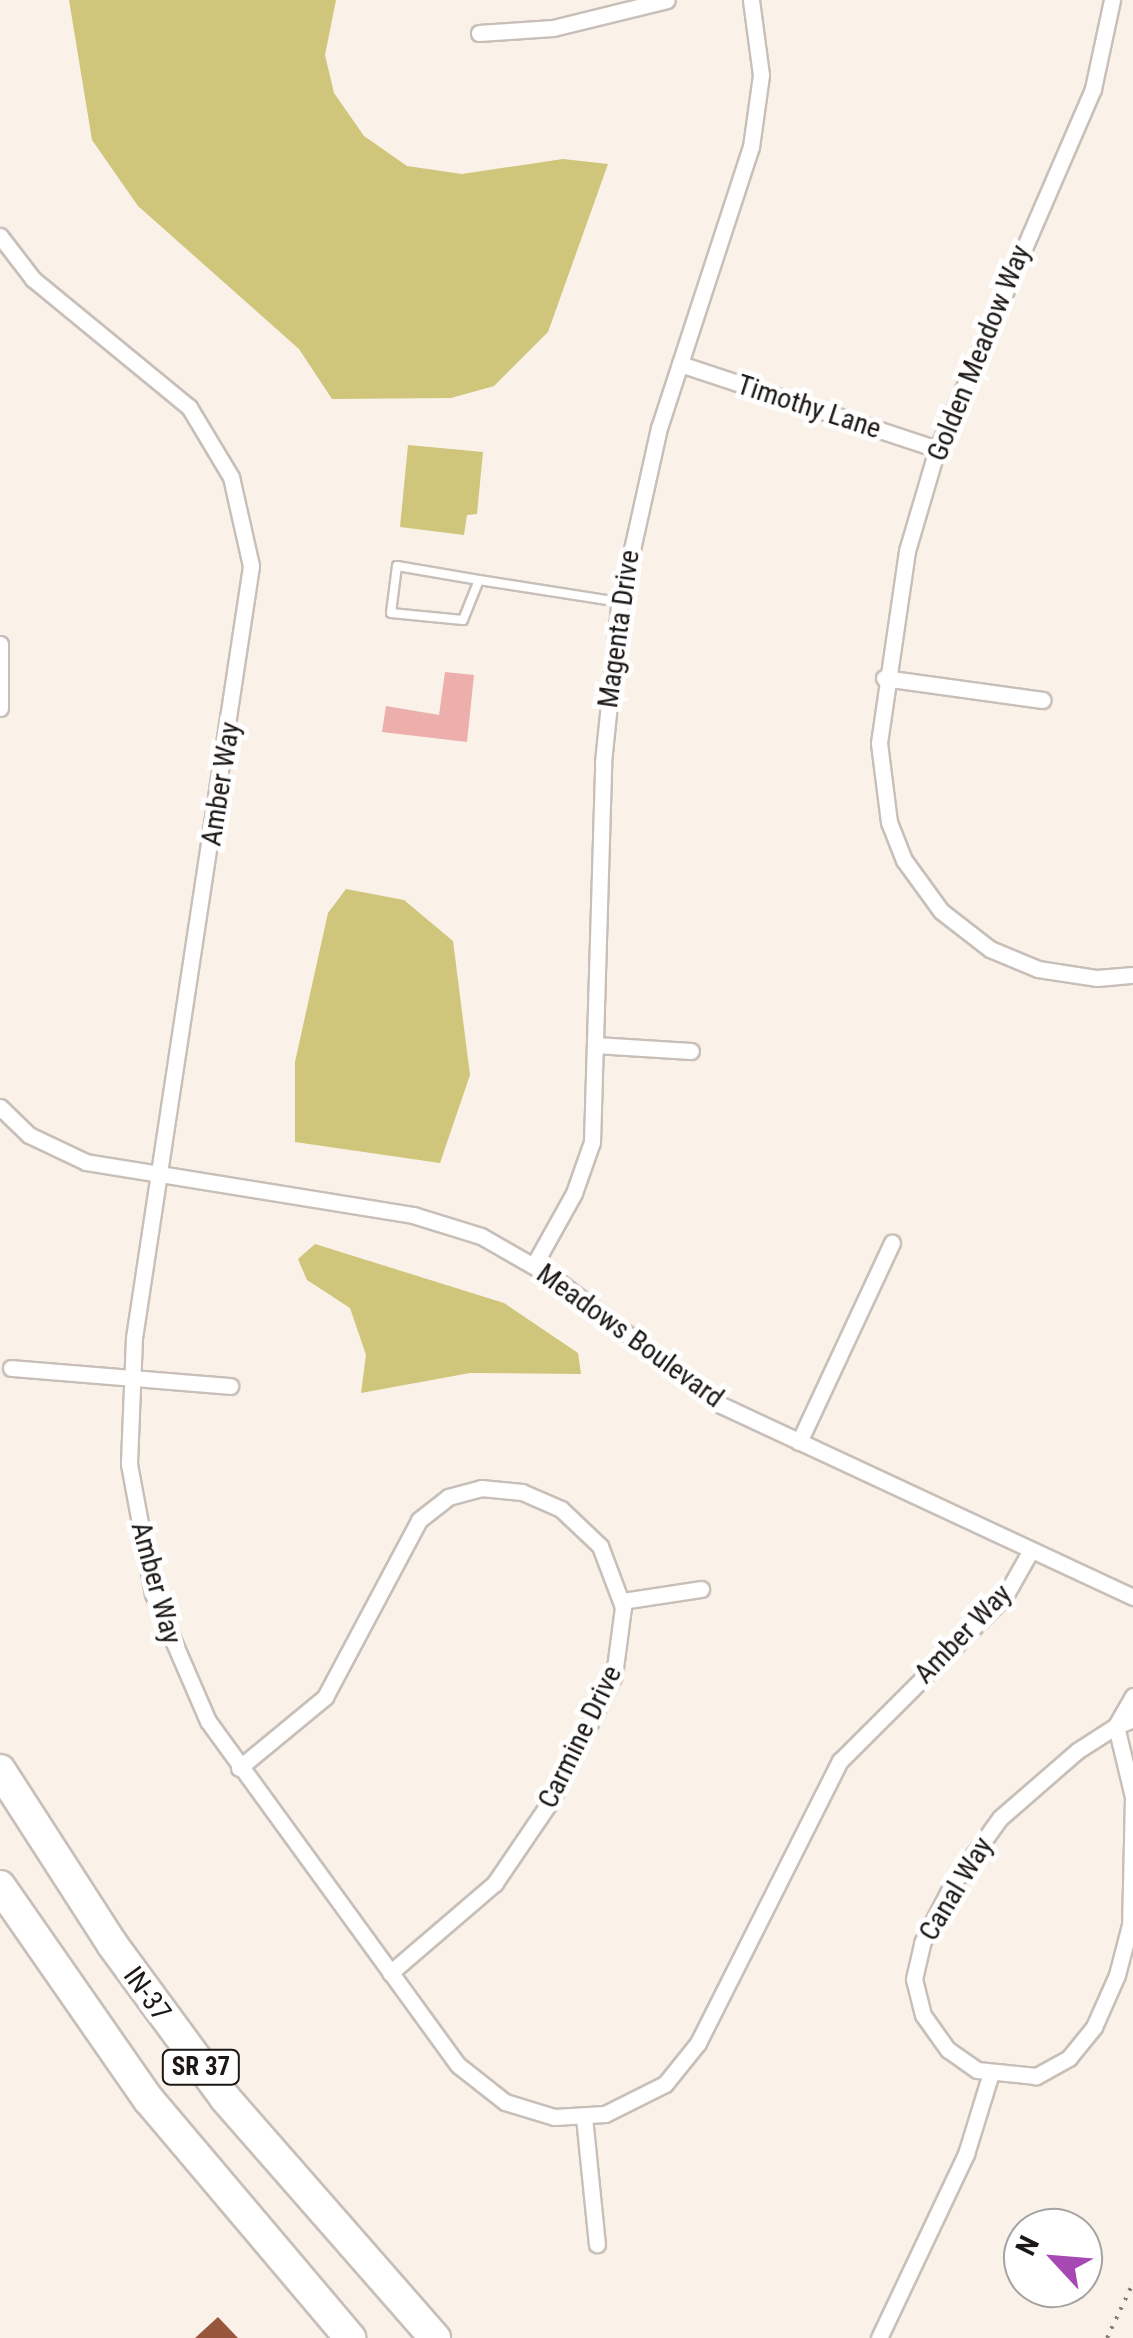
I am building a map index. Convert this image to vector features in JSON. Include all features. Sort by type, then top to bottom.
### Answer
[{"type":"highway","name":"IN-37","points":[[0,1770],[112,1944],[225,2098],[435,2338]]},
{"type":"highway","name":"SR 37","points":[[0,1886],[149,2100],[350,2338]]},
{"type":"street","points":[[479,33],[553,28],[667,0]]},
{"type":"street","name":"Magenta Drive","points":[[534,1265],[574,1193],[592,1142],[603,762],[620,602],[659,428],[752,147],[761,75],[751,0]]},
{"type":"street","name":"Golden Meadow Way","points":[[1112,0],[1093,89],[937,449],[907,552],[884,678],[880,786],[904,860],[930,898],[990,949],[1038,970],[1097,978],[1133,975]]},
{"type":"street","name":"Amber Way","points":[[0,236],[33,279],[189,407],[231,477],[247,538],[251,594],[159,1174],[132,1377],[129,1464],[153,1594],[191,1689],[238,1768],[390,1973],[486,2091],[538,2115],[584,2117],[631,2104],[678,2072],[840,1761],[1005,1596],[1031,1550]]},
{"type":"street","name":"Timothy Lane","points":[[680,364],[937,449]]},
{"type":"street","points":[[0,644],[0,708]]},
{"type":"street","points":[[884,678],[1042,700]]},
{"type":"street","points":[[596,1044],[690,1051]]},
{"type":"street","name":"Meadows Boulevard","points":[[0,1107],[30,1134],[68,1156],[444,1223],[534,1265],[706,1396],[1133,1597]]},
{"type":"street","points":[[799,1442],[892,1243]]},
{"type":"street","points":[[11,1368],[230,1386]]},
{"type":"street","name":"Carmine Drive","points":[[238,1768],[325,1696],[419,1520],[448,1497],[500,1489],[561,1509],[600,1546],[622,1600],[614,1675],[552,1799],[495,1883],[390,1973]]},
{"type":"street","points":[[622,1600],[702,1589]]},
{"type":"street","name":"Canal Way","points":[[1116,1726],[1133,1696]]},
{"type":"street","name":"Canal Way","points":[[990,2076],[948,2050],[922,2015],[914,1978],[922,1943],[952,1885],[1000,1818],[1116,1726],[1133,1719]]},
{"type":"street","points":[[879,2338],[966,2154],[990,2076],[1036,2076],[1069,2058],[1094,2027],[1117,1975],[1130,1925],[1132,1797],[1116,1726]]},
{"type":"street","points":[[584,2117],[596,2244]]},
{"type":"lane","points":[[479,580],[464,620],[391,613],[397,566],[620,602]]},
{"type":"path","points":[[1106,2338],[1133,2282]]},
{"type":"shaded area","points":[[69,0],[336,0],[325,55],[334,93],[364,136],[407,166],[462,174],[563,159],[608,164],[548,332],[494,386],[451,398],[332,399],[299,349],[138,206],[92,140]]},
{"type":"shaded area","points":[[408,445],[483,452],[477,514],[467,515],[464,535],[400,527]]},
{"type":"shaded area","points":[[445,672],[474,675],[467,742],[382,732],[386,706],[439,715]]},
{"type":"shaded area","points":[[346,889],[404,900],[453,941],[470,1075],[440,1163],[295,1142],[295,1062],[328,913]]},
{"type":"shaded area","points":[[315,1244],[504,1303],[578,1353],[581,1374],[470,1373],[361,1393],[366,1355],[350,1308],[307,1280],[298,1259]]},
{"type":"building","points":[[218,2317],[238,2338],[195,2338]]}]
